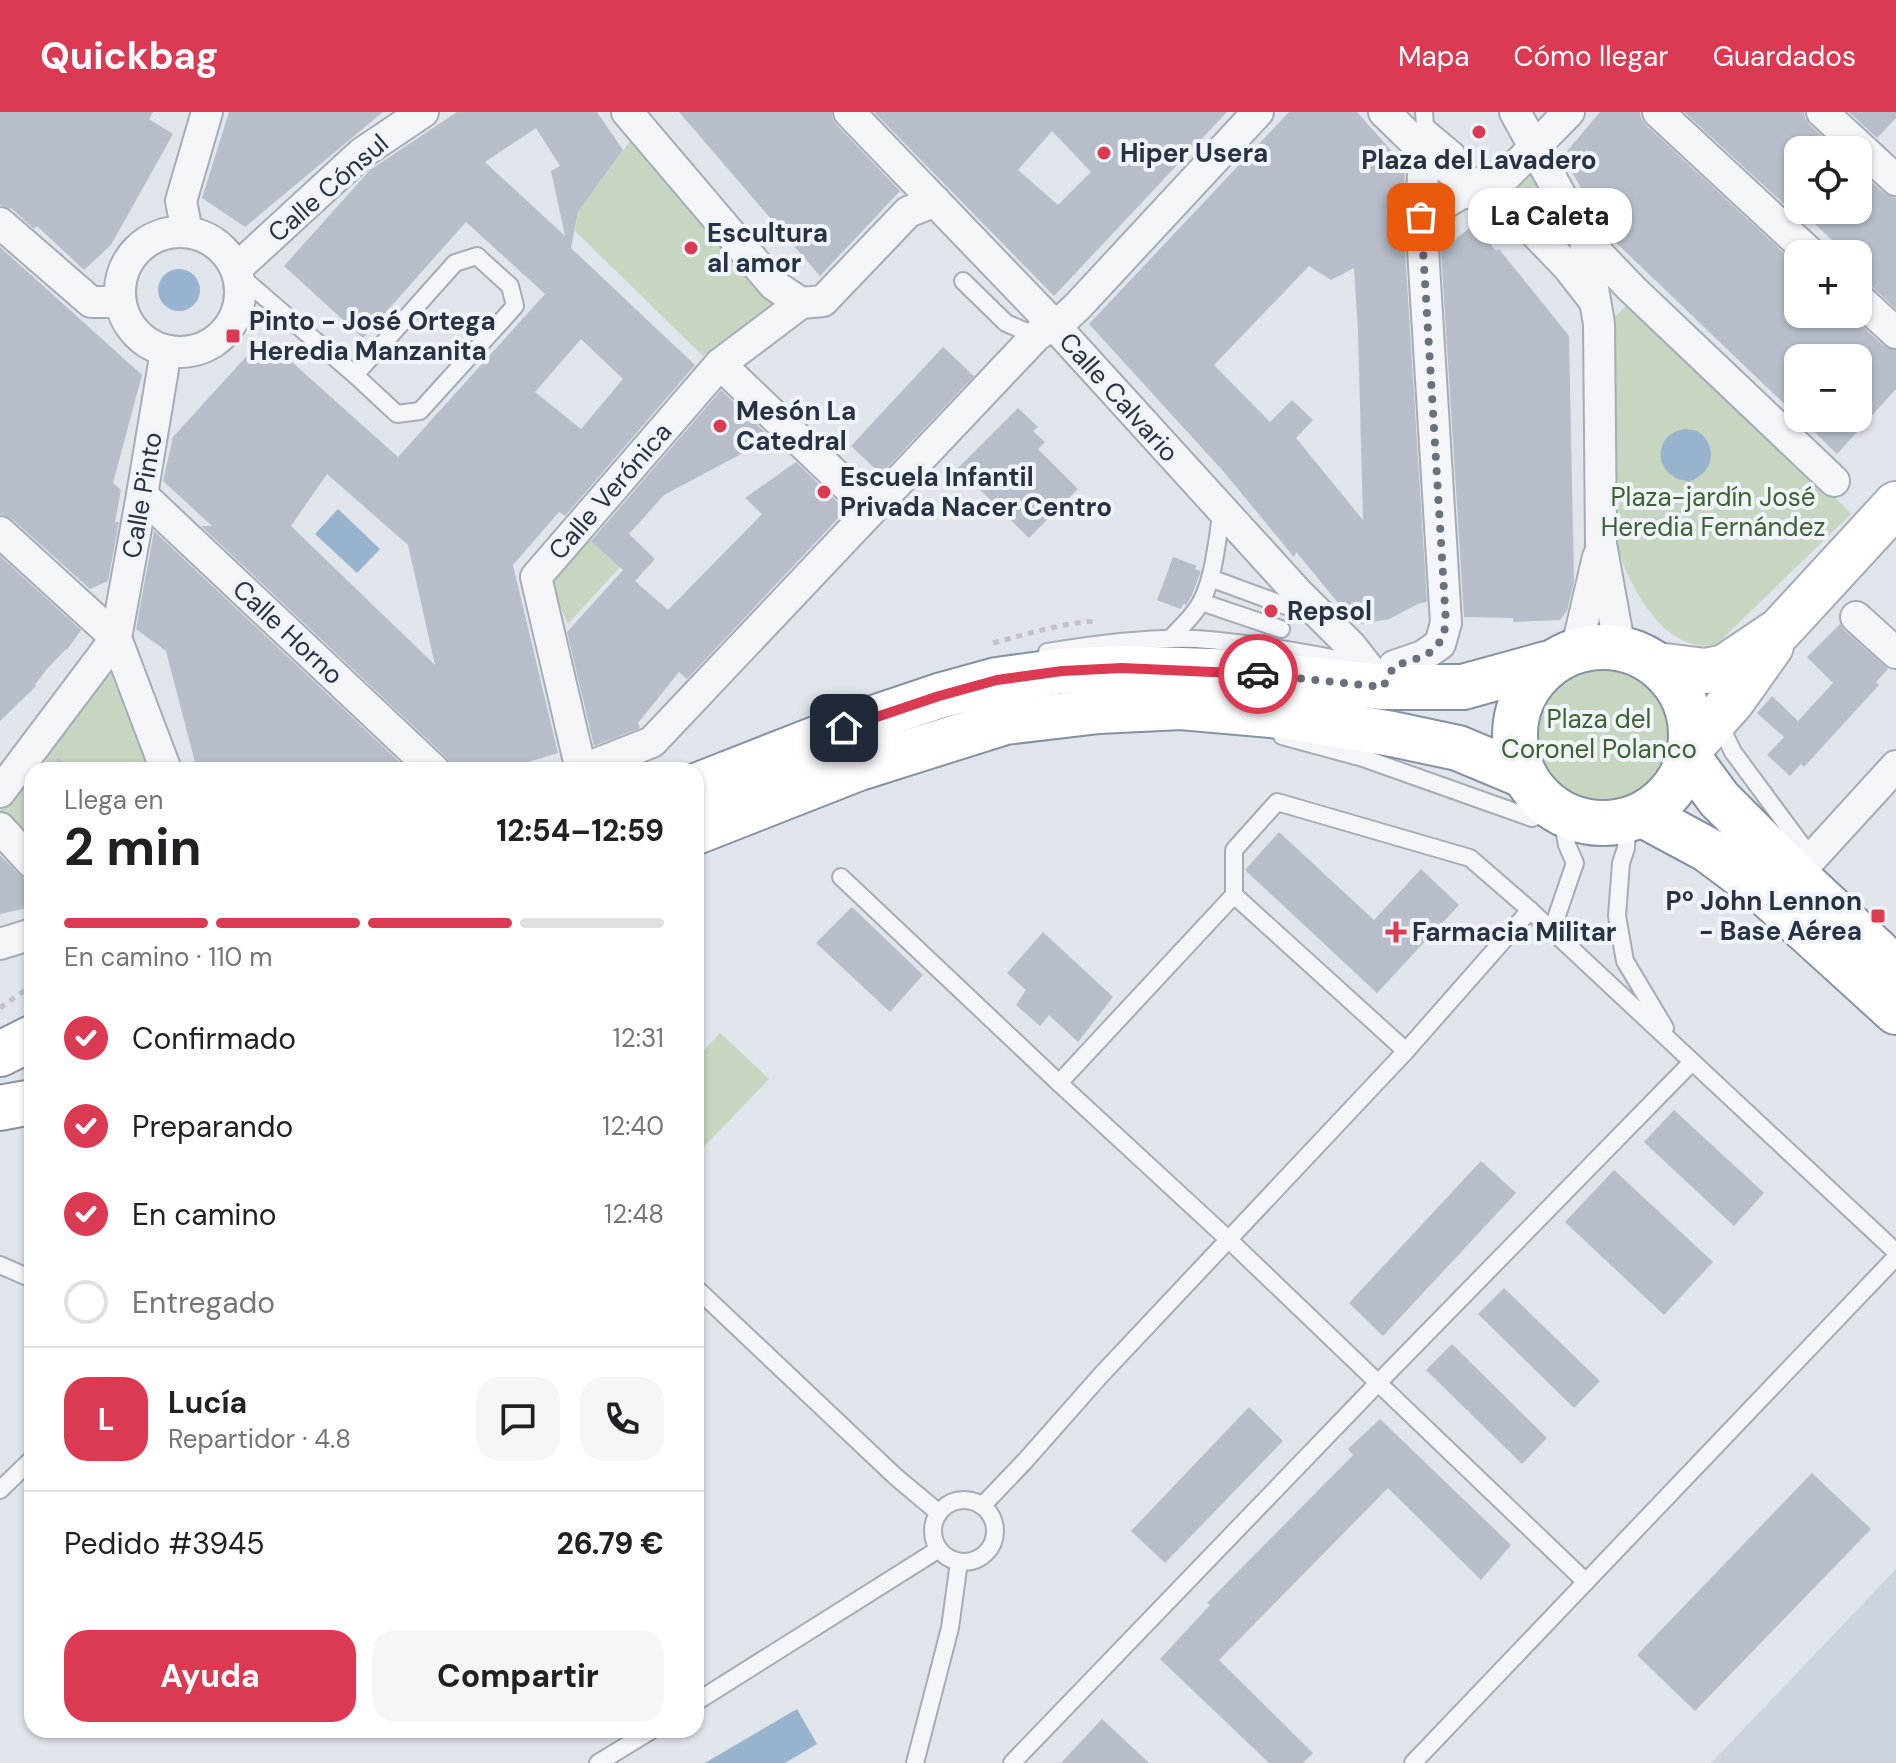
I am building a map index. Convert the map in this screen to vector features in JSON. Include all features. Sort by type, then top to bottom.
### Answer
[{"type":"main road","points":[[704,783],[844,728],[1004,673],[1122,668],[1239,672],[1369,686],[1463,687],[1597,649],[1705,671],[1725,667],[1780,630],[1896,504]]},
{"type":"main road","points":[[1561,658],[1522,695],[1515,722],[1515,749],[1525,776],[1559,812],[1584,821],[1617,822],[1635,818],[1674,786],[1699,741],[1769,651],[1780,630]]},
{"type":"main road","points":[[1639,657],[1678,692],[1719,799],[1896,969]]},
{"type":"main road","points":[[704,829],[859,768],[1005,722],[1099,711],[1181,707],[1291,717],[1458,748],[1525,776]]},
{"type":"main road","points":[[1635,818],[1708,850],[1763,891],[1896,1012]]},
{"type":"main road","points":[[0,1054],[24,1042]]},
{"type":"main road","points":[[0,1108],[24,1104]]},
{"type":"street","points":[[187,232],[181,201],[207,112]]},
{"type":"street","name":"Calle Cónsul","points":[[237,272],[362,153],[423,112]]},
{"type":"street","points":[[627,112],[774,285],[801,303]]},
{"type":"street","name":"Calle Calvario","points":[[849,112],[935,201],[1045,331],[1222,509],[1293,599],[1351,646],[1369,686]]},
{"type":"street","points":[[601,762],[652,742],[871,509],[1045,331],[1077,307],[1258,112]]},
{"type":"street","points":[[1384,112],[1424,151],[1464,180],[1493,189],[1568,267],[1597,303]]},
{"type":"street","points":[[1515,112],[1585,240],[1632,289],[1834,481]]},
{"type":"street","points":[[1421,217],[1460,194],[1493,189],[1569,112]]},
{"type":"street","points":[[1658,112],[1796,240]]},
{"type":"street","points":[[1822,112],[1893,171]]},
{"type":"street","points":[[1369,686],[1394,666],[1436,648],[1443,639],[1446,623],[1421,217],[1424,151]]},
{"type":"street","points":[[871,509],[720,364],[801,303],[823,301],[908,212],[935,201]]},
{"type":"street","points":[[0,223],[91,302],[120,302]]},
{"type":"street","points":[[168,232],[202,236],[228,255],[237,272],[241,293],[238,311],[224,334],[202,349],[184,353],[150,345],[137,335],[126,320],[120,302],[120,283],[125,265],[136,250],[151,239],[168,232]]},
{"type":"street","points":[[1585,240],[1599,332],[1601,544],[1639,657]]},
{"type":"street","points":[[1597,303],[1632,289]]},
{"type":"street","points":[[1872,311],[1896,333]]},
{"type":"street","name":"Calle Pinto","points":[[116,638],[166,351]]},
{"type":"street","name":"Calle Verónica","points":[[579,762],[536,577],[720,364]]},
{"type":"street","name":"Calle Horno","points":[[142,495],[426,762]]},
{"type":"street","points":[[0,532],[116,638],[163,762]]},
{"type":"street","points":[[1561,658],[1601,544]]},
{"type":"street","points":[[1856,617],[1896,653]]},
{"type":"street","points":[[0,792],[116,638]]},
{"type":"street","points":[[1820,871],[1896,766]]},
{"type":"street","points":[[0,828],[24,854]]},
{"type":"street","points":[[0,944],[24,936]]},
{"type":"lane","points":[[1424,112],[1425,126],[1456,152],[1464,180]]},
{"type":"lane","points":[[237,272],[397,414],[420,411],[515,306],[510,286],[477,256],[455,263],[355,375]]},
{"type":"lane","points":[[963,281],[1006,323],[1045,331]]},
{"type":"lane","points":[[1170,639],[1201,602],[1210,578],[1222,509]]},
{"type":"lane","points":[[1210,578],[1293,599],[1281,629],[1278,648]]},
{"type":"lane","points":[[1201,602],[1281,629]]},
{"type":"lane","points":[[1033,655],[1072,648],[1170,639],[1236,642],[1337,659],[1369,686]]},
{"type":"lane","points":[[1181,707],[1363,758],[1532,818],[1559,812],[1575,863],[1552,930]]},
{"type":"lane","points":[[1699,741],[1723,734],[1820,871],[1858,933]]},
{"type":"lane","points":[[1059,1083],[1234,895],[1234,850],[1277,802],[1470,858],[1552,930],[1896,1254],[1413,1763]]},
{"type":"lane","points":[[1635,818],[1621,863],[1617,916],[1625,961],[1676,1046]]},
{"type":"lane","points":[[841,877],[1229,1240],[1586,1582]]},
{"type":"lane","points":[[1234,895],[1406,1051]]},
{"type":"lane","points":[[982,1506],[1406,1051],[1530,910]]},
{"type":"lane","points":[[1012,1763],[1692,1062]]},
{"type":"lane","points":[[0,1265],[24,1276]]},
{"type":"lane","points":[[704,1296],[896,1477],[939,1513]]},
{"type":"lane","points":[[0,1490],[24,1467]]},
{"type":"lane","points":[[965,1499],[982,1506],[994,1521],[995,1536],[990,1548],[985,1555],[971,1561],[952,1559],[939,1549],[934,1535],[934,1522],[939,1513],[947,1504],[965,1499]]},
{"type":"lane","points":[[704,1697],[939,1549]]},
{"type":"lane","points":[[915,1763],[950,1628],[959,1562]]},
{"type":"lane","points":[[598,1763],[639,1738]]},
{"type":"path","points":[[0,1008],[24,991]]},
{"type":"shaded area","points":[[1896,1569],[1896,1763],[1711,1763]]},
{"type":"green space","points":[[636,133],[780,298],[703,356],[575,231],[578,212]]},
{"type":"green space","points":[[1534,168],[1572,249],[1519,203],[1519,188]]},
{"type":"green space","name":"Plaza-jardín José Heredia Fernández","points":[[1639,295],[1851,514],[1717,644],[1699,645],[1681,640],[1666,629],[1640,597],[1617,545],[1601,329]]},
{"type":"green space","points":[[587,537],[620,567],[568,624],[549,582]]},
{"type":"green space","name":"Plaza del Coronel Polanco","points":[[1599,665],[1625,670],[1648,685],[1663,708],[1668,734],[1663,760],[1648,783],[1625,798],[1599,803],[1573,798],[1550,783],[1535,760],[1530,734],[1535,708],[1550,685],[1573,670]]},
{"type":"green space","points":[[113,668],[151,762],[36,762]]},
{"type":"green space","points":[[24,778],[24,841],[0,814]]},
{"type":"green space","points":[[720,1033],[769,1079],[704,1147],[704,1050]]},
{"type":"water","points":[[179,269],[194,275],[200,290],[194,305],[179,311],[164,305],[158,290],[164,275]]},
{"type":"water","points":[[1695,430],[1703,436],[1711,453],[1706,471],[1689,482],[1668,472],[1661,458],[1664,442],[1676,431]]},
{"type":"water","points":[[338,509],[380,549],[357,573],[315,534]]},
{"type":"water","points":[[797,1709],[817,1744],[785,1763],[705,1763]]},
{"type":"building","points":[[0,112],[153,112],[149,119],[173,134],[111,245],[84,270],[37,226],[34,229],[12,209],[0,205]]},
{"type":"building","points":[[229,112],[383,112],[245,227],[202,198]]},
{"type":"building","points":[[457,112],[597,112],[623,150],[578,212],[571,248],[695,365],[565,516],[559,512],[513,565],[558,753],[528,762],[450,762],[201,526],[212,526],[163,481],[173,437],[264,337],[398,457],[545,294],[466,222],[363,338],[284,266],[370,170]],"holes":[[[536,128],[560,166],[551,171],[565,236],[485,162]],[[581,339],[623,379],[581,429],[535,392]],[[327,474],[408,545],[435,665],[291,526]]]},
{"type":"building","points":[[679,112],[832,112],[836,124],[900,191],[820,276]]},
{"type":"building","points":[[874,112],[1227,112],[1054,296]],"holes":[[[1052,131],[1091,172],[1058,205],[1018,170]]]},
{"type":"building","points":[[1289,112],[1357,112],[1405,166],[1403,218],[1427,602],[1389,619],[1361,624],[1343,609],[1296,552],[1294,557],[1223,471],[1089,324]],"holes":[[[1309,266],[1331,280],[1354,268],[1363,520],[1296,438],[1313,420],[1292,400],[1270,422],[1214,365]]]},
{"type":"building","points":[[1600,112],[1640,112],[1646,125],[1784,253],[1784,328],[1864,328],[1884,346],[1896,350],[1896,389],[1872,415],[1872,344],[1784,344],[1784,404],[1606,233],[1563,156]]},
{"type":"building","points":[[1684,112],[1804,112],[1810,125],[1822,136],[1784,136],[1784,204]]},
{"type":"building","points":[[1849,112],[1896,112],[1896,118],[1877,138]]},
{"type":"building","points":[[1872,182],[1896,198],[1896,309],[1872,287],[1872,240],[1832,240],[1815,224],[1872,224]]},
{"type":"building","points":[[1474,224],[1496,251],[1499,249],[1569,336],[1574,582],[1567,611],[1560,620],[1513,622],[1513,618],[1464,617],[1441,251]]},
{"type":"building","points":[[0,247],[142,375],[113,483],[121,490],[115,522],[119,522],[108,581],[90,589],[12,519],[0,514]]},
{"type":"building","points":[[943,347],[974,376],[881,474],[851,446]]},
{"type":"building","points":[[721,390],[771,438],[664,495],[629,534],[655,559],[635,581],[668,610],[762,514],[745,498],[796,462],[846,510],[687,679],[679,672],[638,723],[640,728],[594,746],[567,632],[623,570],[591,541]]},
{"type":"building","points":[[1018,408],[1038,427],[1033,431],[1045,442],[1038,449],[1078,489],[1029,538],[958,468]]},
{"type":"building","points":[[1814,432],[1857,432],[1837,454]]},
{"type":"building","points":[[154,531],[399,762],[195,762],[166,651],[136,629]]},
{"type":"building","points":[[0,556],[81,630],[36,686],[0,721]]},
{"type":"building","points":[[1173,557],[1197,566],[1195,569],[1201,571],[1192,595],[1181,609],[1157,600]]},
{"type":"building","points":[[1840,624],[1888,669],[1876,682],[1879,685],[1804,767],[1801,764],[1790,776],[1767,755],[1784,737],[1757,713],[1772,696],[1798,721],[1833,683],[1807,657]]},
{"type":"building","points":[[1279,832],[1374,920],[1421,869],[1459,905],[1377,993],[1245,870]]},
{"type":"building","points":[[0,855],[24,879],[24,909],[0,914]]},
{"type":"building","points":[[852,907],[923,975],[890,1012],[816,943]]},
{"type":"building","points":[[1043,932],[1113,997],[1078,1042],[1049,1015],[1040,1026],[1016,1005],[1026,990],[1007,973]]},
{"type":"building","points":[[1674,1110],[1764,1193],[1734,1226],[1644,1142]]},
{"type":"building","points":[[1481,1161],[1516,1193],[1383,1336],[1349,1303]]},
{"type":"building","points":[[1614,1170],[1713,1262],[1664,1315],[1565,1222]]},
{"type":"building","points":[[1504,1288],[1600,1381],[1574,1408],[1478,1314]]},
{"type":"building","points":[[1452,1344],[1547,1438],[1522,1464],[1426,1370]]},
{"type":"building","points":[[1249,1407],[1283,1441],[1165,1563],[1131,1531]]},
{"type":"building","points":[[1380,1419],[1511,1545],[1481,1580],[1388,1488],[1219,1660],[1313,1753],[1303,1763],[1269,1763],[1160,1659],[1210,1605],[1207,1603],[1353,1455],[1348,1449]]},
{"type":"building","points":[[1812,1473],[1871,1529],[1695,1711],[1637,1655]]},
{"type":"building","points":[[1102,1719],[1149,1763],[1061,1763]]},
{"type":"way so far","points":[[1258,674],[1383,687],[1394,666],[1423,656],[1443,639],[1446,623],[1421,217]]},
{"type":"place","name":"Plaza del Lavadero","points":[[1479,132]]},
{"type":"place","name":"Hiper Usera","points":[[1104,153]]},
{"type":"place","name":"La Caleta","points":[[1421,217]]},
{"type":"place","name":"Escultura al amor","points":[[691,248]]},
{"type":"place","name":"Pinto - José Ortega Heredia Manzanita","points":[[233,336]]},
{"type":"place","name":"Mesón La Catedral","points":[[720,426]]},
{"type":"place","name":"Escuela Infantil Privada Nacer Centro","points":[[824,492]]},
{"type":"place","name":"Repsol","points":[[1271,611]]},
{"type":"place","name":"Pº John Lennon - Base Aérea","points":[[1878,916]]},
{"type":"place","name":"Farmacia Militar","points":[[1396,932]]},
{"type":"route","points":[[844,728],[997,680],[1062,671],[1122,668],[1258,674]]}]
